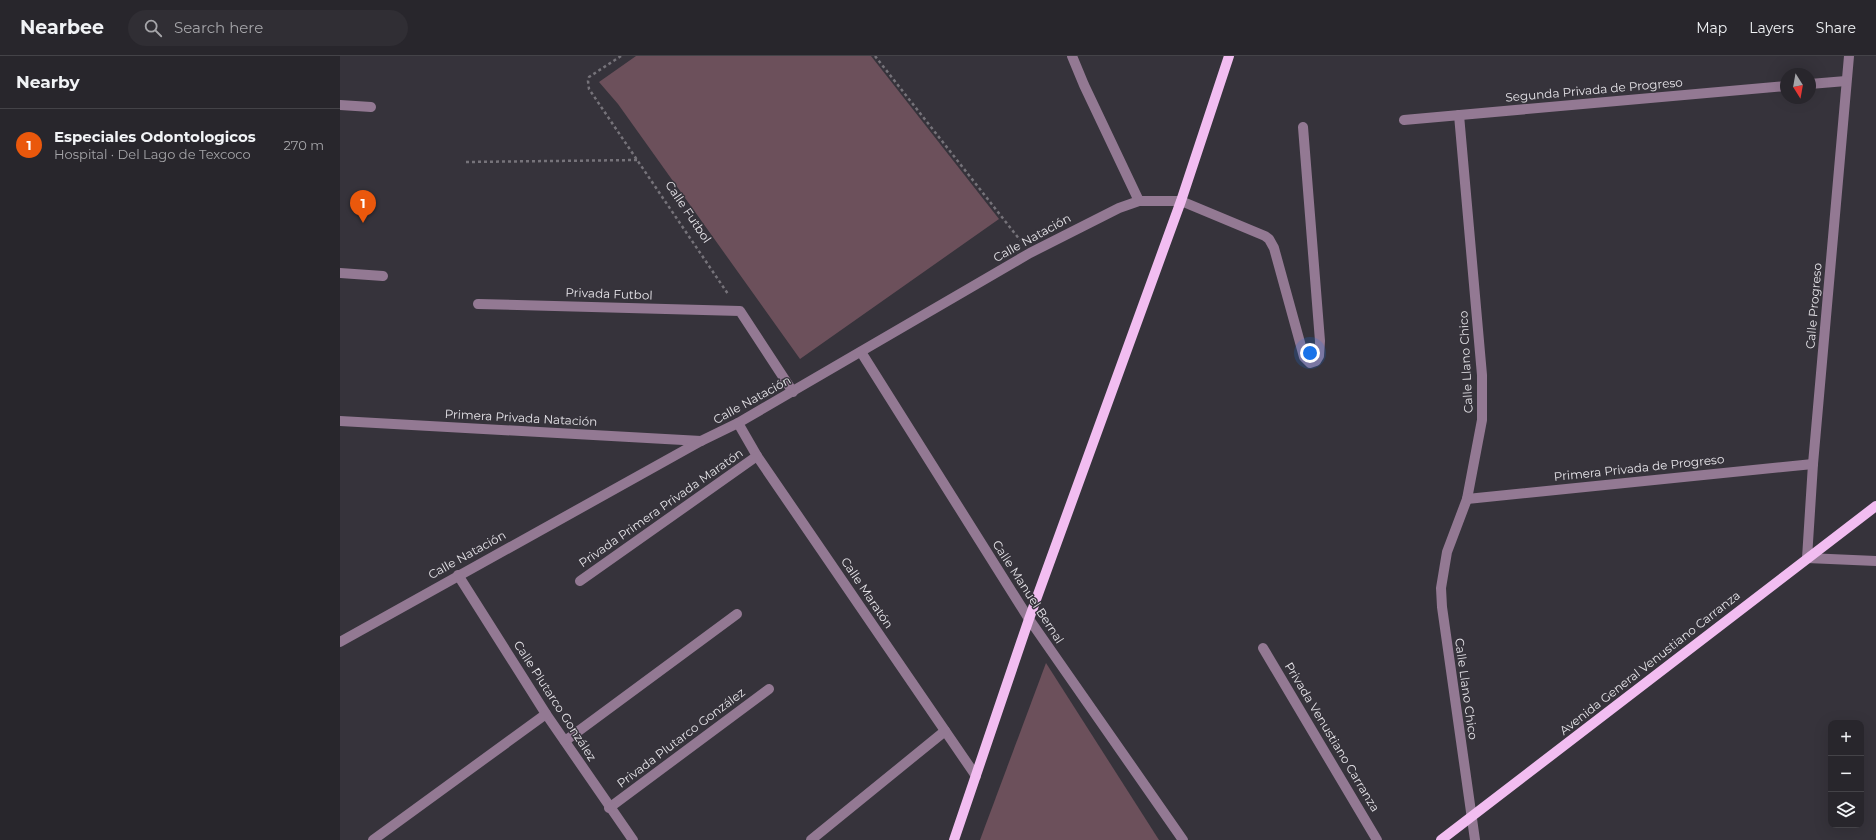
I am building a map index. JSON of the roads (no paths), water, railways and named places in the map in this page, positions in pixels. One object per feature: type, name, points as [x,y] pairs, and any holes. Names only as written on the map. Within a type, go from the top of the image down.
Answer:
[{"type":"main road","points":[[954,840],[1029,620],[1181,201],[1229,56]]},
{"type":"main road","name":"Avenida General Venustiano Carranza","points":[[1441,840],[1876,506]]},
{"type":"street","points":[[1072,56],[1139,201]]},
{"type":"street","name":"Calle Progreso","points":[[1807,558],[1813,464],[1849,56]]},
{"type":"street","points":[[1816,84],[1846,81]]},
{"type":"street","name":"Segunda Privada de Progreso","points":[[1404,120],[1780,87]]},
{"type":"street","points":[[340,105],[371,107]]},
{"type":"street","name":"Calle Llano Chico","points":[[1459,115],[1482,399],[1479,442],[1467,499],[1447,552],[1441,588],[1443,615],[1475,840]]},
{"type":"street","points":[[1181,201],[1269,239],[1274,248],[1304,357],[1310,363],[1318,359],[1320,341],[1302,127]]},
{"type":"street","name":"Calle Natación","points":[[340,642],[701,441],[738,423],[1030,253],[1099,216],[1139,201],[1181,201]]},
{"type":"street","points":[[340,273],[383,276]]},
{"type":"street","name":"Privada Futbol","points":[[478,304],[740,311],[793,392]]},
{"type":"street","name":"Calle Manuel Bernal","points":[[860,352],[1029,620],[1183,840]]},
{"type":"street","name":"Primera Privada Natación","points":[[340,421],[701,441]]},
{"type":"street","name":"Calle Maratón","points":[[738,423],[757,456],[976,776]]},
{"type":"street","name":"Privada Primera Privada Maratón","points":[[580,581],[757,456]]},
{"type":"street","name":"Primera Privada de Progreso","points":[[1467,499],[1813,464]]},
{"type":"street","points":[[1807,558],[1876,562]]},
{"type":"street","name":"Calle Plutarco González","points":[[458,575],[546,714],[609,808],[633,840]]},
{"type":"street","points":[[565,741],[736,614]]},
{"type":"street","name":"Privada Venustiano Carranza","points":[[1263,648],[1378,840]]},
{"type":"street","name":"Privada Plutarco González","points":[[609,808],[769,689]]},
{"type":"street","points":[[372,840],[546,714]]},
{"type":"street","points":[[811,840],[945,732]]},
{"type":"place","name":"Especiales Odontologicos","points":[[363,223]]}]
